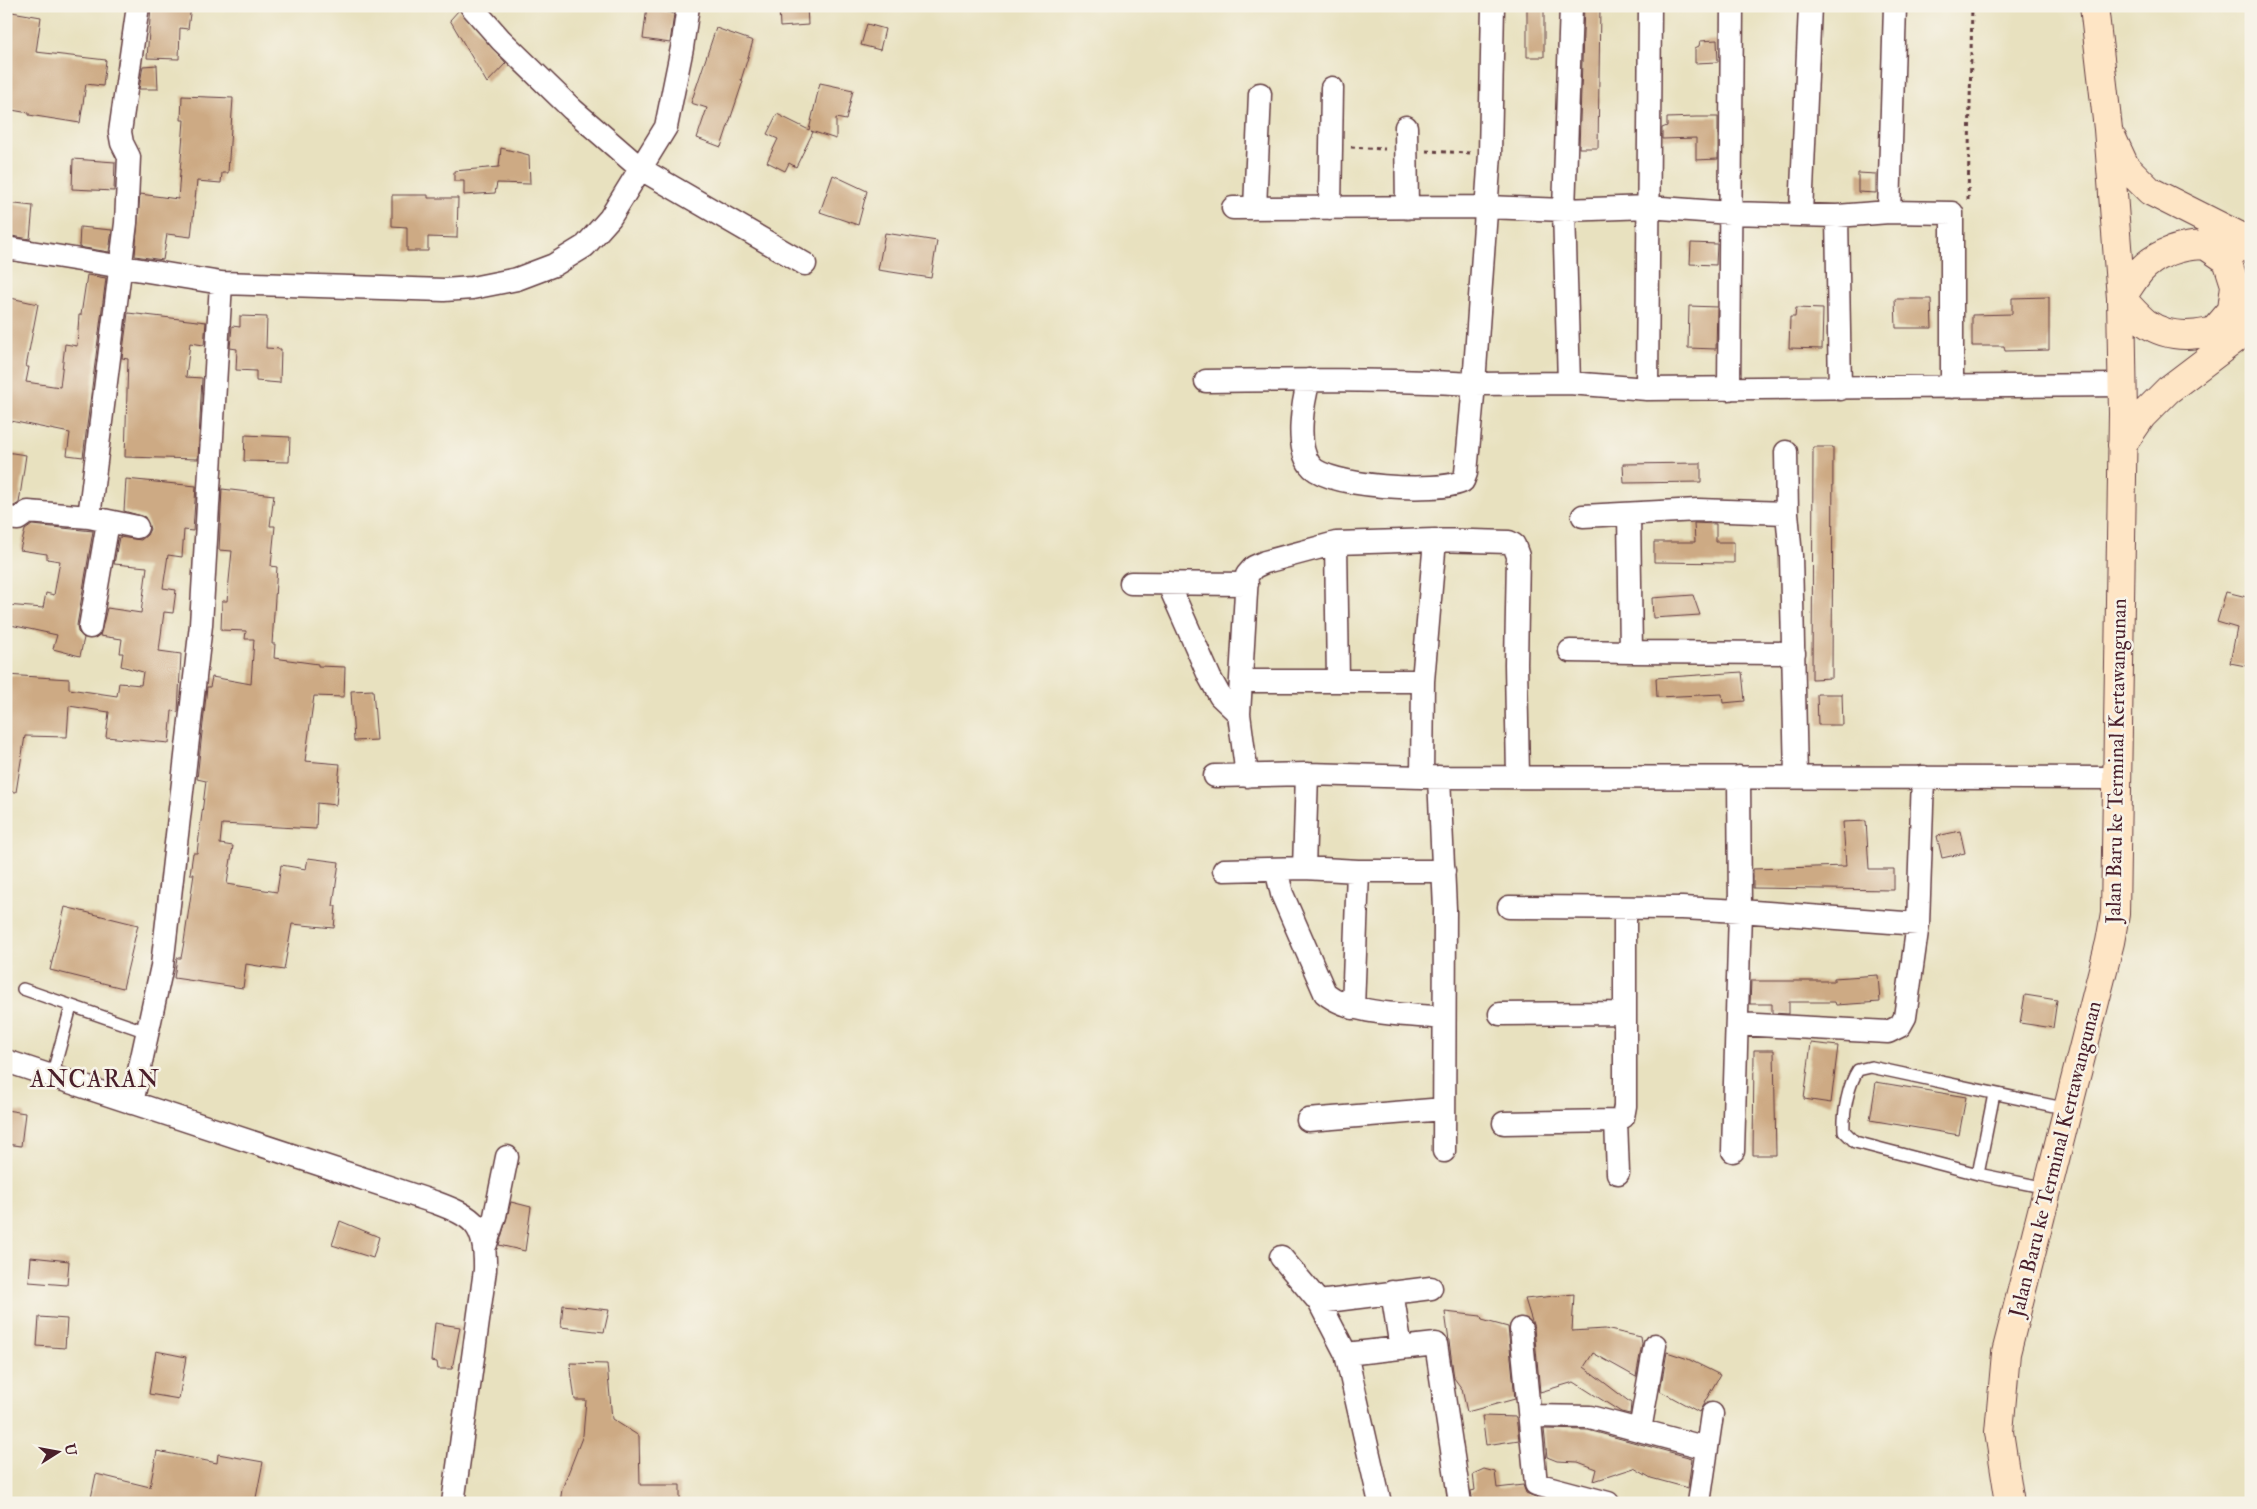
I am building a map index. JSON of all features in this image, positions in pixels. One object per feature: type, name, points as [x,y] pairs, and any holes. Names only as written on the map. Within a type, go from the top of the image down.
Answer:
[{"type":"main road","name":"Jalan Baru ke Terminal Kertawangunan","points":[[2010,1503],[1999,1432],[2006,1353],[2115,914],[2122,445],[2121,298],[2108,129],[2094,6]]},
{"type":"main road","points":[[2108,129],[2125,166],[2150,191],[2251,242]]},
{"type":"main road","points":[[2251,248],[2220,244],[2185,246],[2163,254],[2142,269],[2121,298],[2147,323],[2171,334],[2194,336],[2251,319]]},
{"type":"main road","points":[[2205,245],[2227,260],[2235,285],[2232,310],[2214,331]]},
{"type":"main road","points":[[2122,445],[2142,416],[2168,390],[2251,328]]},
{"type":"street","points":[[90,627],[107,384],[119,266],[126,223],[129,157],[122,143],[120,132],[138,6]]},
{"type":"street","points":[[471,6],[501,40],[572,109],[645,163],[805,264]]},
{"type":"street","points":[[6,248],[221,284],[444,290],[472,288],[517,279],[554,265],[585,246],[610,218],[645,163],[666,127],[682,48],[688,6]]},
{"type":"street","points":[[1309,380],[1302,407],[1303,450],[1308,464],[1315,472],[1361,485],[1410,488],[1447,488],[1463,481],[1474,384],[1487,207],[1493,6]]},
{"type":"street","points":[[1569,383],[1564,210],[1571,6]]},
{"type":"street","points":[[1647,389],[1650,6]]},
{"type":"street","points":[[1729,389],[1732,6]]},
{"type":"street","points":[[1801,213],[1810,6]]},
{"type":"street","points":[[1889,212],[1895,6]]},
{"type":"street","points":[[1330,208],[1332,88]]},
{"type":"street","points":[[1255,208],[1260,94]]},
{"type":"street","points":[[1406,127],[1407,208]]},
{"type":"street","points":[[1233,208],[1487,207],[1564,210],[1648,207],[1730,213],[1801,213],[1837,216],[1889,212],[1952,213],[1952,387]]},
{"type":"street","points":[[1837,216],[1840,389]]},
{"type":"street","points":[[132,1103],[162,966],[201,625],[221,284]]},
{"type":"street","points":[[1206,381],[1388,379],[1474,384],[1569,383],[1647,389],[1840,389],[2122,385]]},
{"type":"street","points":[[1786,452],[1794,653],[1796,777]]},
{"type":"street","points":[[1583,516],[1698,510],[1787,513]]},
{"type":"street","points":[[6,518],[18,519],[28,512],[99,519],[137,527]]},
{"type":"street","points":[[1629,514],[1631,652]]},
{"type":"street","points":[[1435,540],[1423,681],[1430,777],[1444,871],[1444,1151]]},
{"type":"street","points":[[1247,776],[1239,714],[1247,575],[1250,570],[1265,562],[1336,543],[1435,540],[1508,542],[1514,545],[1518,556],[1516,664],[1518,777]]},
{"type":"street","points":[[1336,543],[1338,681]]},
{"type":"street","points":[[1132,583],[1247,584]]},
{"type":"street","points":[[1168,583],[1210,678],[1220,696],[1239,714]]},
{"type":"street","points":[[1570,651],[1794,653]]},
{"type":"street","points":[[1242,681],[1423,681]]},
{"type":"street","points":[[1215,776],[1307,774],[1430,777],[2116,778]]},
{"type":"street","points":[[1304,868],[1307,774]]},
{"type":"street","points":[[1733,1151],[1740,911],[1739,777]]},
{"type":"street","points":[[1737,1024],[1888,1032],[1900,1026],[1905,1017],[1918,924],[1923,778]]},
{"type":"street","points":[[1224,870],[1304,868],[1358,871],[1444,871]]},
{"type":"street","points":[[1276,869],[1282,894],[1325,993],[1334,1001],[1353,1008],[1444,1018]]},
{"type":"street","points":[[1353,1008],[1358,871]]},
{"type":"street","points":[[1509,907],[1740,911],[1918,924]]},
{"type":"street","points":[[1504,1123],[1616,1121],[1623,1116],[1625,1106],[1626,908]]},
{"type":"street","points":[[1500,1014],[1625,1013]]},
{"type":"street","points":[[6,1061],[458,1210],[476,1223],[486,1244]]},
{"type":"street","points":[[1308,1120],[1444,1109]]},
{"type":"street","points":[[1616,1121],[1618,1173]]},
{"type":"street","points":[[453,1503],[485,1270],[486,1244],[495,1216],[507,1157]]},
{"type":"street","points":[[1281,1257],[1319,1302],[1346,1354],[1380,1503]]},
{"type":"street","points":[[1319,1302],[1431,1288]]},
{"type":"street","points":[[1392,1292],[1401,1348]]},
{"type":"street","points":[[1521,1329],[1536,1484],[1608,1503]]},
{"type":"street","points":[[1346,1354],[1436,1344],[1460,1503]]},
{"type":"street","points":[[1640,1430],[1655,1345]]},
{"type":"street","points":[[1699,1503],[1712,1414]]},
{"type":"street","points":[[1530,1416],[1590,1417],[1707,1448]]},
{"type":"lane","points":[[24,989],[71,1007],[148,1032]]},
{"type":"lane","points":[[52,1076],[71,1007]]},
{"type":"lane","points":[[2047,1188],[1978,1174],[1855,1142],[1844,1131],[1843,1122],[1854,1077],[1858,1070],[1865,1067],[2068,1109]]},
{"type":"lane","points":[[1978,1174],[1994,1094]]},
{"type":"path","points":[[1952,213],[1968,202],[1970,194],[1972,6]]},
{"type":"building","points":[[151,6],[191,6],[188,29],[180,28],[179,59],[147,58]]},
{"type":"building","points":[[647,6],[674,14],[670,43],[643,39]]},
{"type":"building","points":[[779,6],[807,6],[808,25],[780,27]]},
{"type":"building","points":[[1527,6],[1544,6],[1544,57],[1527,57]]},
{"type":"building","points":[[1584,6],[1600,6],[1598,148],[1579,148]]},
{"type":"building","points":[[459,10],[506,63],[487,83],[450,20]]},
{"type":"building","points":[[6,11],[41,17],[36,52],[106,60],[103,86],[86,84],[80,123],[29,115],[29,113],[6,109]]},
{"type":"building","points":[[867,24],[885,29],[880,50],[861,45]]},
{"type":"building","points":[[716,28],[753,41],[741,80],[743,81],[721,147],[697,138],[707,108],[691,103]]},
{"type":"building","points":[[1717,40],[1718,62],[1695,63],[1695,48],[1699,46],[1700,41]]},
{"type":"building","points":[[157,65],[158,89],[139,89],[143,66]]},
{"type":"building","points":[[820,83],[853,90],[846,120],[836,118],[836,139],[811,131],[813,132],[796,167],[789,163],[785,171],[767,162],[778,139],[767,134],[777,114],[809,130]]},
{"type":"building","points":[[182,96],[233,98],[228,173],[222,173],[221,183],[197,181],[191,237],[167,234],[163,260],[135,256],[140,194],[178,199],[184,120],[181,120]]},
{"type":"building","points":[[1718,117],[1718,159],[1696,160],[1696,138],[1662,139],[1662,128],[1667,126],[1667,118]]},
{"type":"building","points":[[501,148],[529,155],[530,184],[497,183],[495,193],[464,195],[464,181],[454,181],[454,171],[499,167]]},
{"type":"building","points":[[73,159],[115,162],[114,191],[72,189]]},
{"type":"building","points":[[1858,173],[1876,174],[1876,193],[1858,192]]},
{"type":"building","points":[[833,175],[867,191],[858,225],[820,212]]},
{"type":"building","points":[[392,195],[428,195],[428,198],[458,198],[457,238],[428,237],[428,251],[407,251],[407,227],[392,226]]},
{"type":"building","points":[[6,203],[33,206],[30,239],[6,235]]},
{"type":"building","points":[[80,227],[112,230],[109,252],[79,247]]},
{"type":"building","points":[[885,233],[937,241],[931,278],[878,270]]},
{"type":"building","points":[[1691,243],[1717,244],[1716,265],[1690,264]]},
{"type":"building","points":[[87,275],[106,278],[83,457],[67,455],[70,433],[6,420],[6,297],[38,304],[26,367],[29,367],[26,382],[60,387],[65,344],[77,346],[79,315],[81,315]]},
{"type":"building","points":[[2049,297],[2049,350],[2005,351],[2004,346],[1972,346],[1972,315],[2012,314],[2012,298]]},
{"type":"building","points":[[1895,299],[1931,299],[1932,328],[1896,328]]},
{"type":"building","points":[[1689,306],[1717,307],[1716,349],[1688,348]]},
{"type":"building","points":[[1796,308],[1823,309],[1822,349],[1789,348],[1790,317],[1795,317]]},
{"type":"building","points":[[128,313],[206,322],[204,345],[190,343],[186,377],[202,378],[198,459],[125,457],[128,359],[122,358]]},
{"type":"building","points":[[240,316],[267,317],[266,348],[281,349],[280,383],[256,381],[256,371],[236,370],[237,349],[230,348],[232,326],[240,327]]},
{"type":"building","points":[[245,435],[290,437],[289,462],[244,461]]},
{"type":"building","points":[[1813,447],[1833,447],[1832,678],[1812,679]]},
{"type":"building","points":[[6,452],[26,455],[19,503],[14,506],[6,505]]},
{"type":"building","points":[[1701,463],[1701,482],[1624,483],[1623,464]]},
{"type":"building","points":[[126,479],[196,486],[193,531],[184,530],[182,557],[168,555],[163,588],[176,590],[173,613],[164,612],[159,651],[181,654],[178,712],[172,711],[169,743],[106,737],[109,712],[69,706],[67,737],[25,736],[16,792],[6,791],[6,675],[69,679],[69,689],[117,696],[119,683],[141,685],[143,672],[121,666],[123,653],[120,653],[122,639],[100,636],[107,608],[141,613],[147,567],[114,564],[119,537],[141,540],[150,529],[145,517],[124,511]]},
{"type":"building","points":[[222,489],[274,495],[270,526],[275,526],[271,566],[277,567],[272,644],[275,644],[274,658],[318,664],[318,666],[345,667],[344,697],[314,696],[305,761],[340,764],[336,805],[317,803],[316,829],[222,824],[220,844],[233,846],[227,884],[277,892],[281,865],[306,869],[308,858],[339,862],[333,906],[336,906],[334,928],[292,924],[284,970],[246,964],[243,988],[174,978],[177,958],[181,958],[184,942],[194,874],[190,874],[193,853],[197,853],[206,781],[197,779],[207,687],[210,687],[212,677],[251,684],[254,639],[245,639],[246,631],[221,630],[222,601],[227,601],[232,551],[219,550]]},
{"type":"building","points":[[1694,523],[1716,524],[1716,542],[1734,542],[1734,563],[1654,562],[1654,542],[1695,542]]},
{"type":"building","points":[[32,525],[93,531],[77,625],[78,632],[84,638],[80,656],[53,649],[57,635],[6,624],[6,605],[43,608],[46,593],[54,595],[60,561],[47,559],[47,554],[20,550],[25,530]]},
{"type":"building","points":[[2226,592],[2251,598],[2251,667],[2230,663],[2237,628],[2217,622]]},
{"type":"building","points":[[1693,595],[1700,615],[1653,618],[1652,598]]},
{"type":"building","points":[[1742,672],[1745,701],[1723,703],[1722,694],[1657,697],[1656,678]]},
{"type":"building","points":[[373,690],[377,740],[354,741],[351,691]]},
{"type":"building","points":[[1817,694],[1842,694],[1843,725],[1818,725]]},
{"type":"building","points":[[1866,821],[1869,869],[1894,869],[1894,890],[1753,888],[1753,869],[1846,866],[1843,822]]},
{"type":"building","points":[[1960,831],[1965,853],[1942,858],[1937,836]]},
{"type":"building","points":[[65,907],[138,925],[123,988],[50,970]]},
{"type":"building","points":[[1878,975],[1880,1002],[1836,1005],[1835,1002],[1789,1002],[1789,1014],[1772,1013],[1772,1004],[1750,1004],[1751,981],[1834,981],[1834,978]]},
{"type":"building","points":[[2025,995],[2057,1000],[2053,1028],[2020,1023]]},
{"type":"building","points":[[1811,1043],[1838,1046],[1831,1103],[1804,1099]]},
{"type":"building","points":[[1754,1050],[1774,1050],[1776,1155],[1753,1155]]},
{"type":"building","points":[[1876,1082],[1966,1097],[1959,1135],[1870,1120]]},
{"type":"building","points":[[6,1110],[25,1113],[21,1146],[6,1144]]},
{"type":"building","points":[[511,1202],[531,1207],[525,1251],[499,1245]]},
{"type":"building","points":[[340,1221],[379,1237],[373,1258],[332,1245]]},
{"type":"building","points":[[31,1257],[69,1261],[67,1285],[29,1282]]},
{"type":"building","points":[[1574,1294],[1572,1331],[1605,1329],[1641,1337],[1642,1344],[1636,1377],[1593,1353],[1584,1367],[1631,1403],[1630,1414],[1621,1412],[1574,1382],[1540,1392],[1534,1328],[1525,1299]]},
{"type":"building","points":[[563,1305],[609,1310],[604,1332],[561,1327]]},
{"type":"building","points":[[1445,1312],[1481,1316],[1482,1320],[1508,1327],[1515,1399],[1467,1412],[1462,1389],[1454,1378]]},
{"type":"building","points":[[39,1317],[67,1319],[65,1348],[37,1346]]},
{"type":"building","points":[[435,1323],[460,1327],[452,1369],[438,1369],[437,1362],[431,1361]]},
{"type":"building","points":[[156,1351],[186,1357],[179,1399],[149,1394]]},
{"type":"building","points":[[1667,1352],[1688,1359],[1720,1375],[1699,1412],[1660,1391]]},
{"type":"building","points":[[570,1363],[607,1364],[612,1419],[639,1436],[640,1485],[680,1485],[680,1503],[560,1503],[562,1489],[583,1435],[586,1400],[575,1400]]},
{"type":"building","points":[[1482,1416],[1516,1417],[1519,1440],[1486,1445]]},
{"type":"building","points":[[1544,1429],[1588,1430],[1692,1458],[1688,1488],[1651,1478],[1634,1468],[1594,1481],[1597,1469],[1578,1462],[1557,1461],[1547,1457]]},
{"type":"building","points":[[157,1451],[217,1463],[218,1454],[263,1462],[255,1503],[90,1503],[96,1474],[150,1487]]},
{"type":"building","points":[[1484,1469],[1495,1472],[1497,1488],[1523,1485],[1526,1493],[1540,1499],[1528,1503],[1473,1503],[1471,1491],[1475,1490],[1473,1474]]},
{"type":"district","name":"ANCARAN","points":[[95,1079]]}]
